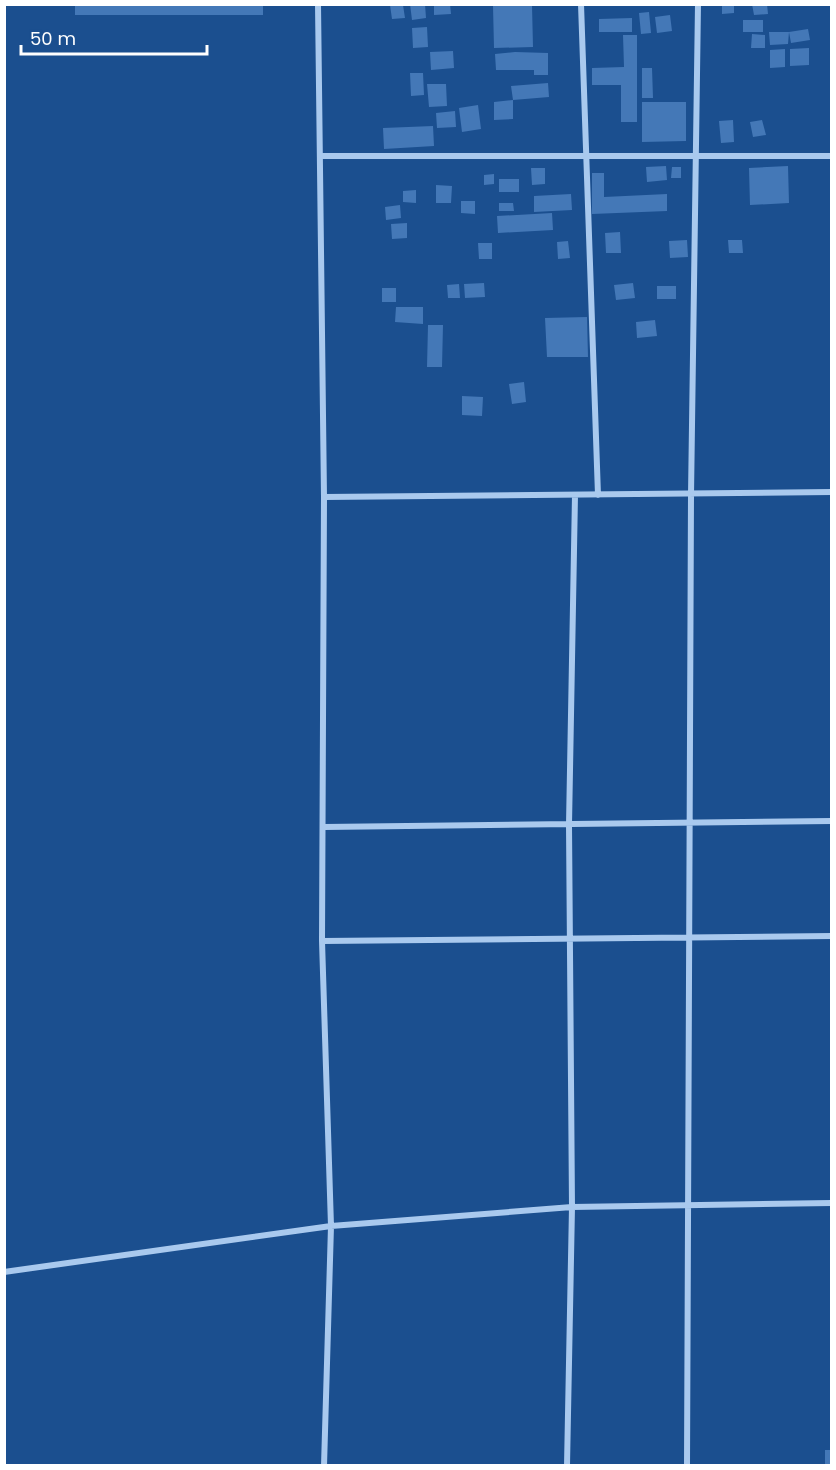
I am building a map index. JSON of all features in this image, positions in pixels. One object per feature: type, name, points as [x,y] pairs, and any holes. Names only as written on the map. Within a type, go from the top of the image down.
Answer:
[{"type":"street","points":[[318,4],[324,497],[322,941],[331,1226],[324,1466]]},
{"type":"street","points":[[581,4],[598,495]]},
{"type":"street","points":[[687,1466],[691,495],[698,4]]},
{"type":"street","points":[[320,156],[831,156]]},
{"type":"street","points":[[324,497],[831,492]]},
{"type":"street","points":[[567,1466],[572,1207],[569,825],[575,495]]},
{"type":"street","points":[[324,827],[831,821]]},
{"type":"street","points":[[322,941],[831,936]]},
{"type":"street","points":[[4,1272],[331,1226],[572,1207],[831,1203]]},
{"type":"building","points":[[75,4],[263,4],[263,15],[75,15]]},
{"type":"building","points":[[410,4],[425,4],[426,18],[412,20]]},
{"type":"building","points":[[434,4],[450,4],[451,14],[434,15]]},
{"type":"building","points":[[722,4],[734,4],[734,13],[722,14]]},
{"type":"building","points":[[752,4],[767,4],[768,14],[754,15]]},
{"type":"building","points":[[390,5],[403,5],[405,18],[392,19]]},
{"type":"building","points":[[532,5],[533,47],[494,48],[493,6]]},
{"type":"building","points":[[649,12],[651,33],[641,34],[639,13]]},
{"type":"building","points":[[670,15],[672,31],[657,33],[655,17]]},
{"type":"building","points":[[632,18],[632,32],[599,32],[599,19]]},
{"type":"building","points":[[743,20],[763,20],[763,32],[743,32]]},
{"type":"building","points":[[427,27],[428,47],[413,48],[412,28]]},
{"type":"building","points":[[808,29],[810,40],[791,43],[789,32]]},
{"type":"building","points":[[769,32],[789,32],[788,44],[770,45]]},
{"type":"building","points":[[752,34],[765,35],[765,48],[751,48]]},
{"type":"building","points":[[623,35],[637,35],[637,122],[621,122],[621,85],[592,85],[592,68],[624,67]]},
{"type":"building","points":[[809,48],[809,65],[790,66],[790,49]]},
{"type":"building","points":[[785,49],[785,67],[770,68],[770,50]]},
{"type":"building","points":[[453,51],[454,68],[431,70],[430,52]]},
{"type":"building","points":[[548,53],[548,75],[534,75],[534,70],[496,70],[495,54]]},
{"type":"building","points":[[642,68],[652,68],[653,98],[642,98]]},
{"type":"building","points":[[410,73],[423,73],[424,95],[411,96]]},
{"type":"building","points":[[548,83],[549,97],[513,100],[511,86]]},
{"type":"building","points":[[427,84],[446,84],[447,106],[429,107]]},
{"type":"building","points":[[513,100],[513,119],[494,120],[494,102]]},
{"type":"building","points":[[642,102],[686,102],[686,141],[642,142]]},
{"type":"building","points":[[478,105],[481,129],[462,132],[459,108]]},
{"type":"building","points":[[455,111],[456,127],[437,128],[436,113]]},
{"type":"building","points":[[733,120],[734,142],[721,143],[719,121]]},
{"type":"building","points":[[762,120],[766,135],[753,137],[750,122]]},
{"type":"building","points":[[433,126],[434,146],[384,149],[383,128]]},
{"type":"building","points":[[666,166],[667,180],[647,182],[646,167]]},
{"type":"building","points":[[788,166],[789,203],[750,205],[749,168]]},
{"type":"building","points":[[672,167],[681,167],[681,178],[671,178]]},
{"type":"building","points":[[531,168],[545,168],[545,184],[532,185]]},
{"type":"building","points":[[592,173],[604,173],[604,197],[667,194],[667,211],[592,214]]},
{"type":"building","points":[[494,174],[494,184],[484,185],[484,175]]},
{"type":"building","points":[[499,179],[519,179],[519,192],[499,192]]},
{"type":"building","points":[[436,185],[452,186],[451,203],[436,203]]},
{"type":"building","points":[[416,190],[416,203],[403,202],[403,191]]},
{"type":"building","points":[[571,194],[572,210],[534,212],[534,196]]},
{"type":"building","points":[[461,201],[475,201],[475,214],[461,213]]},
{"type":"building","points":[[499,203],[513,203],[514,211],[499,211]]},
{"type":"building","points":[[400,205],[401,218],[386,220],[385,207]]},
{"type":"building","points":[[552,213],[553,230],[498,233],[497,216]]},
{"type":"building","points":[[407,223],[407,238],[392,239],[391,224]]},
{"type":"building","points":[[620,232],[621,253],[606,253],[605,233]]},
{"type":"building","points":[[687,240],[688,257],[670,258],[669,241]]},
{"type":"building","points":[[728,240],[742,240],[743,253],[729,253]]},
{"type":"building","points":[[568,241],[570,258],[558,259],[557,242]]},
{"type":"building","points":[[478,243],[492,243],[492,259],[479,259]]},
{"type":"building","points":[[484,283],[485,297],[465,298],[464,284]]},
{"type":"building","points":[[633,283],[635,298],[616,300],[614,285]]},
{"type":"building","points":[[459,284],[460,298],[448,298],[447,285]]},
{"type":"building","points":[[657,286],[676,286],[676,299],[657,299]]},
{"type":"building","points":[[382,288],[396,288],[396,302],[382,302]]},
{"type":"building","points":[[396,307],[423,307],[423,324],[395,322]]},
{"type":"building","points":[[587,317],[588,357],[547,357],[545,318]]},
{"type":"building","points":[[655,320],[657,336],[637,338],[636,322]]},
{"type":"building","points":[[428,325],[443,325],[442,367],[427,367]]},
{"type":"building","points":[[524,382],[526,402],[512,404],[509,384]]},
{"type":"building","points":[[462,396],[483,397],[482,416],[462,415]]},
{"type":"building","points":[[825,1450],[831,1450],[831,1466],[825,1466]]}]
